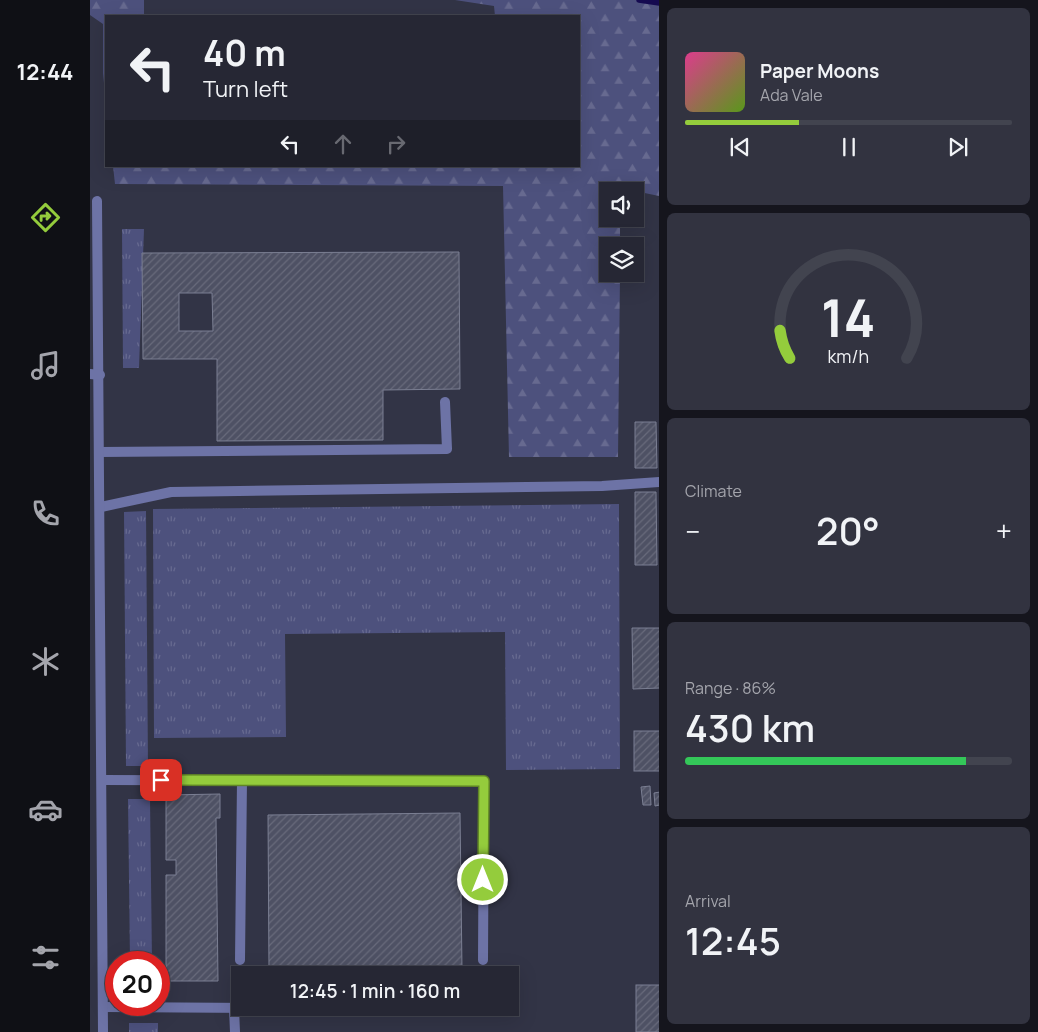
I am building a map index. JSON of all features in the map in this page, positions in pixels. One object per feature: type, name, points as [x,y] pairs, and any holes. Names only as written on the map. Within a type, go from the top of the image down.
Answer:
[{"type":"street","points":[[97,201],[94,233],[95,375],[101,507],[103,1032]]},
{"type":"street","points":[[100,452],[447,449],[445,402]]},
{"type":"street","points":[[101,507],[143,496],[181,491],[602,486],[659,482]]},
{"type":"street","points":[[102,780],[484,781],[483,960]]},
{"type":"street","points":[[240,960],[242,780]]},
{"type":"street","points":[[103,1007],[231,1008]]},
{"type":"street","points":[[234,1016],[235,1032]]},
{"type":"green space","points":[[90,0],[144,0],[144,15],[105,15],[105,93],[103,24],[90,15]]},
{"type":"green space","points":[[455,0],[659,0],[659,196],[644,193],[644,182],[599,182],[599,227],[620,227],[620,237],[599,237],[599,282],[620,282],[618,457],[509,457],[503,186],[115,184],[113,167],[580,167],[580,15],[495,15],[494,6]]},
{"type":"green space","points":[[122,229],[144,229],[139,368],[123,368]]},
{"type":"green space","points":[[619,504],[620,769],[506,770],[505,632],[285,634],[286,737],[154,738],[153,509]]},
{"type":"green space","points":[[146,511],[148,766],[126,766],[124,512]]},
{"type":"green space","points":[[128,799],[150,799],[152,951],[130,951]]},
{"type":"green space","points":[[129,1023],[158,1023],[158,1032],[129,1032]]},
{"type":"building","points":[[459,252],[460,389],[383,390],[383,440],[217,441],[217,359],[143,359],[142,253]],"holes":[[[179,293],[212,293],[213,331],[179,331]]]},
{"type":"building","points":[[635,422],[656,422],[657,468],[635,468]]},
{"type":"building","points":[[635,492],[656,492],[657,565],[635,565]]},
{"type":"building","points":[[632,628],[659,628],[659,688],[633,689]]},
{"type":"building","points":[[634,731],[659,731],[659,771],[634,771]]},
{"type":"building","points":[[650,786],[651,805],[643,805],[641,787]]},
{"type":"building","points":[[659,792],[659,805],[655,806],[654,793]]},
{"type":"building","points":[[220,794],[220,818],[216,818],[218,981],[170,981],[170,951],[166,951],[166,875],[176,875],[176,860],[166,860],[166,795]]},
{"type":"building","points":[[460,813],[462,966],[269,966],[268,815]]},
{"type":"building","points":[[636,985],[659,985],[659,1032],[636,1032]]},
{"type":"waterway","points":[[639,0],[659,3]]},
{"type":"route","points":[[161,780],[484,781],[483,880]]}]
